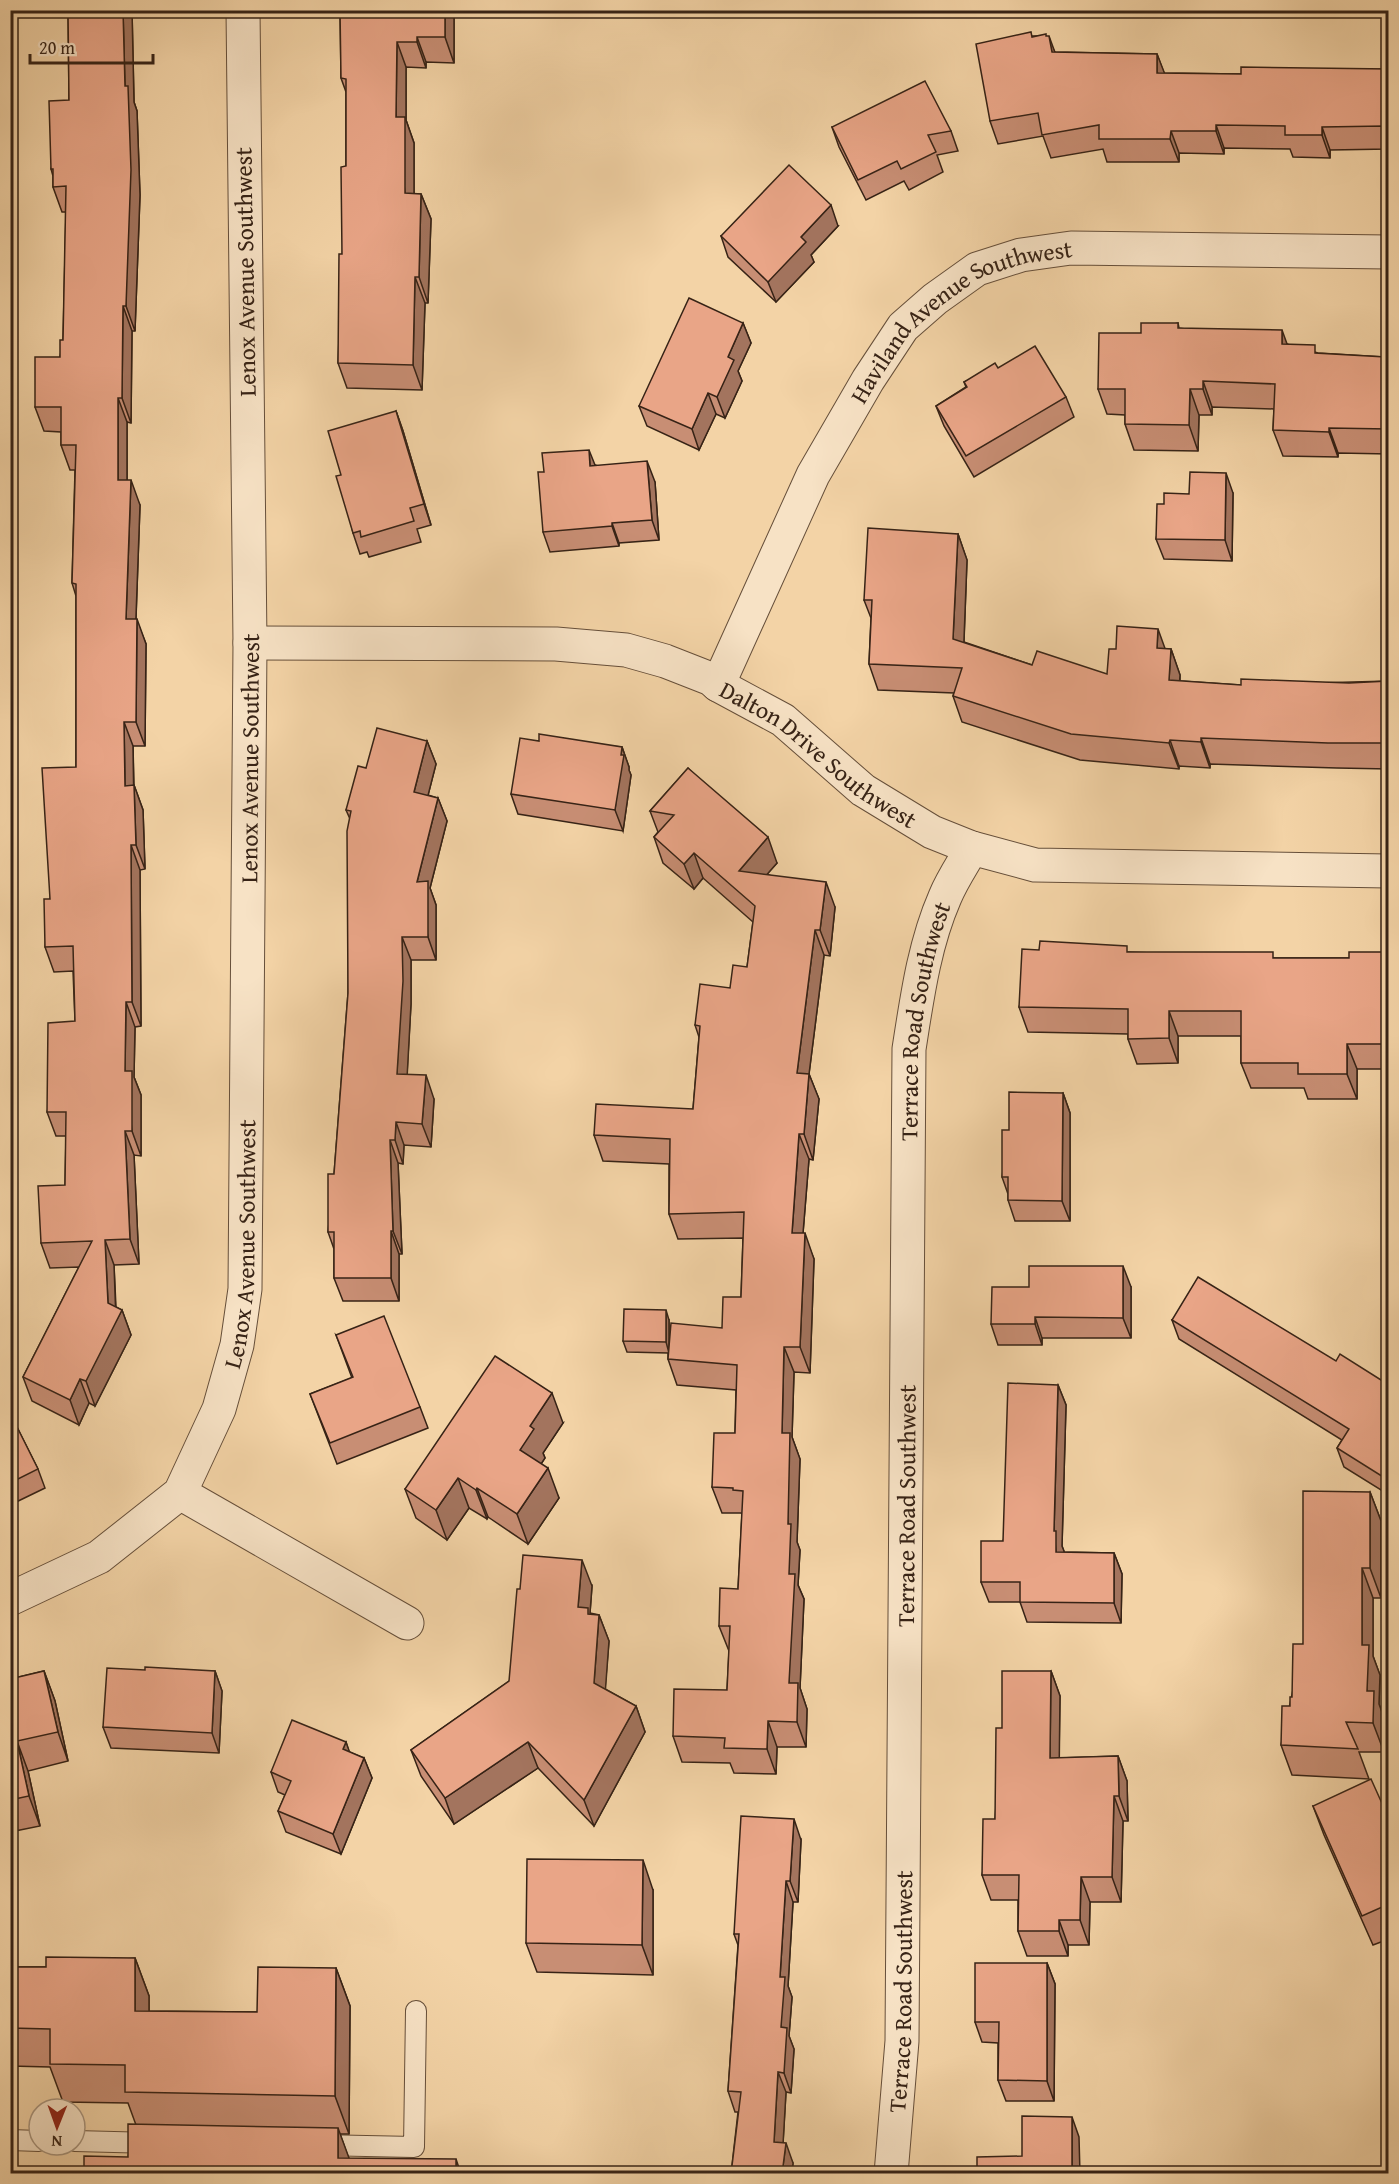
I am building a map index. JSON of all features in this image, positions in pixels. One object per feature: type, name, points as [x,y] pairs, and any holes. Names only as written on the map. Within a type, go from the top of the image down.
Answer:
[{"type":"street","name":"Lenox Avenue Southwest","points":[[10,1599],[99,1557],[180,1493],[219,1409],[237,1345],[245,1289],[250,643],[243,10]]},
{"type":"street","name":"Haviland Avenue Southwest","points":[[718,686],[813,475],[868,380],[903,327],[935,299],[976,269],[1021,255],[1071,248],[1389,252]]},
{"type":"street","name":"Dalton Drive Southwest","points":[[250,643],[556,644],[626,650],[711,678],[718,686],[783,720],[863,790],[932,832],[972,848],[1035,865],[1389,871]]},
{"type":"street","name":"Terrace Road Southwest","points":[[891,2174],[902,2041],[909,1049],[918,990],[930,940],[945,897],[972,848]]},
{"type":"street","points":[[180,1493],[407,1623]]},
{"type":"lane","points":[[297,2145],[414,2146],[416,2011]]},
{"type":"lane","points":[[10,2140],[27,2141]]},
{"type":"lane","points":[[87,2141],[169,2143]]},
{"type":"building","points":[[68,10],[123,10],[131,170],[126,306],[123,306],[122,398],[118,398],[118,480],[131,480],[126,619],[137,619],[136,722],[124,722],[125,786],[134,785],[136,845],[131,845],[132,1002],[126,1002],[125,1071],[132,1071],[132,1131],[125,1131],[130,1239],[105,1240],[108,1303],[122,1310],[86,1381],[80,1379],[70,1400],[23,1377],[92,1241],[41,1243],[38,1186],[65,1185],[66,1112],[47,1112],[48,1023],[75,1021],[73,946],[45,947],[44,899],[50,899],[42,768],[76,767],[76,584],[72,583],[76,445],[61,445],[61,407],[35,407],[35,357],[60,357],[60,340],[63,340],[66,186],[53,187],[49,101],[69,100]]},
{"type":"building","points":[[340,10],[445,10],[445,37],[417,37],[417,42],[397,42],[396,117],[405,117],[405,193],[421,194],[419,277],[415,277],[413,365],[338,363],[339,254],[342,254],[341,167],[346,166],[346,79],[341,78]]},
{"type":"building","points":[[1031,32],[1032,37],[1046,34],[1049,36],[1052,52],[1157,54],[1157,73],[1241,74],[1241,67],[1389,69],[1389,129],[1384,129],[1384,126],[1322,127],[1322,135],[1285,135],[1285,126],[1216,125],[1216,131],[1171,131],[1170,139],[1099,139],[1099,125],[1042,135],[1038,113],[990,121],[976,44]]},
{"type":"building","points":[[925,81],[951,131],[928,135],[936,152],[901,169],[897,161],[858,180],[832,127]]},
{"type":"building","points":[[789,165],[831,205],[801,237],[806,242],[768,282],[721,236]]},
{"type":"building","points":[[689,298],[743,323],[728,357],[734,360],[717,397],[708,393],[692,429],[639,406]]},
{"type":"building","points":[[1141,323],[1178,323],[1178,328],[1282,330],[1282,344],[1315,345],[1315,353],[1385,357],[1385,332],[1389,332],[1389,429],[1329,428],[1329,432],[1273,430],[1275,384],[1203,381],[1203,389],[1190,389],[1189,425],[1125,424],[1125,389],[1098,389],[1099,333],[1141,333]]},
{"type":"building","points":[[1035,346],[1066,397],[966,456],[936,406],[967,387],[964,382],[995,363],[998,368]]},
{"type":"building","points":[[396,411],[424,504],[410,508],[414,521],[361,537],[360,531],[353,533],[336,476],[341,475],[328,431]]},
{"type":"building","points":[[589,450],[590,466],[647,461],[652,520],[543,532],[538,472],[544,472],[542,453]]},
{"type":"building","points":[[1190,472],[1226,473],[1225,540],[1156,539],[1157,504],[1164,504],[1164,493],[1189,494]]},
{"type":"building","points":[[868,528],[958,534],[953,639],[1032,665],[1037,651],[1107,674],[1109,649],[1116,649],[1117,626],[1158,629],[1157,648],[1171,649],[1169,680],[1241,685],[1241,679],[1349,683],[1389,681],[1389,743],[1201,738],[1201,742],[1170,740],[1169,743],[1071,734],[953,696],[962,668],[869,664],[872,600],[864,600]]},
{"type":"building","points":[[377,728],[427,741],[414,792],[438,798],[417,882],[428,881],[428,937],[402,937],[403,981],[397,1074],[426,1075],[422,1124],[396,1122],[395,1140],[390,1140],[393,1231],[391,1231],[391,1278],[334,1278],[334,1232],[328,1232],[328,1174],[334,1174],[348,993],[347,831],[351,811],[346,810],[358,766],[366,768]]},
{"type":"building","points":[[539,734],[622,747],[621,755],[624,755],[615,810],[511,794],[520,738],[539,741]]},
{"type":"building","points":[[688,768],[768,837],[739,871],[826,882],[820,930],[815,930],[797,1073],[809,1074],[804,1134],[799,1134],[792,1233],[805,1233],[800,1347],[784,1347],[782,1433],[790,1433],[789,1574],[795,1574],[789,1683],[798,1683],[797,1722],[768,1721],[767,1749],[724,1748],[725,1738],[673,1736],[674,1689],[727,1690],[730,1626],[719,1626],[720,1588],[738,1589],[743,1491],[712,1487],[714,1433],[735,1433],[737,1365],[668,1359],[671,1323],[722,1328],[723,1297],[741,1297],[744,1212],[669,1214],[670,1139],[594,1135],[596,1104],[693,1109],[700,1026],[695,1025],[700,984],[730,988],[733,965],[747,967],[755,906],[694,853],[684,864],[654,837],[674,815],[650,811]]},
{"type":"building","points":[[1040,941],[1127,946],[1127,952],[1273,952],[1273,958],[1349,958],[1349,952],[1389,952],[1389,1044],[1347,1044],[1347,1074],[1298,1074],[1298,1063],[1241,1063],[1241,1011],[1169,1011],[1169,1038],[1128,1039],[1128,1009],[1019,1007],[1022,949],[1039,950]]},
{"type":"building","points":[[1009,1092],[1063,1093],[1062,1201],[1008,1200],[1008,1177],[1002,1177],[1002,1130],[1009,1130]]},
{"type":"building","points":[[1029,1266],[1123,1266],[1123,1318],[1035,1317],[1035,1324],[991,1324],[992,1287],[1029,1287]]},
{"type":"building","points":[[1198,1277],[1336,1361],[1340,1354],[1389,1385],[1389,1428],[1383,1436],[1389,1439],[1388,1480],[1337,1448],[1349,1429],[1172,1320]]},
{"type":"building","points":[[624,1309],[666,1310],[666,1342],[623,1341]]},
{"type":"building","points":[[384,1316],[420,1407],[330,1443],[310,1394],[353,1377],[336,1335]]},
{"type":"building","points":[[495,1356],[552,1393],[530,1426],[534,1429],[520,1450],[548,1468],[517,1514],[458,1478],[436,1510],[405,1489]]},
{"type":"building","points":[[1008,1383],[1058,1385],[1054,1531],[1056,1531],[1056,1552],[1114,1553],[1114,1603],[1020,1602],[1020,1582],[981,1582],[981,1541],[1003,1541]]},
{"type":"building","points":[[10,1413],[38,1469],[10,1483]]},
{"type":"building","points":[[1303,1491],[1370,1492],[1370,1568],[1362,1568],[1362,1645],[1369,1645],[1367,1691],[1374,1691],[1373,1723],[1346,1722],[1358,1749],[1281,1745],[1282,1706],[1290,1706],[1290,1697],[1292,1697],[1293,1644],[1303,1644]]},
{"type":"building","points":[[523,1555],[582,1560],[578,1607],[588,1608],[588,1614],[599,1615],[594,1683],[636,1706],[584,1800],[528,1742],[445,1798],[411,1750],[509,1681],[517,1589],[520,1589]]},
{"type":"building","points":[[145,1667],[215,1671],[212,1733],[103,1727],[107,1668],[145,1670]]},
{"type":"building","points":[[44,1671],[58,1732],[17,1741],[29,1796],[10,1800],[10,1679]]},
{"type":"building","points":[[1002,1671],[1051,1671],[1050,1758],[1118,1756],[1119,1796],[1114,1796],[1112,1877],[1081,1877],[1080,1920],[1059,1920],[1059,1931],[1018,1931],[1019,1875],[982,1875],[983,1819],[995,1819],[996,1728],[1002,1728]]},
{"type":"building","points":[[292,1720],[346,1742],[343,1749],[364,1758],[333,1834],[278,1811],[291,1781],[271,1772]]},
{"type":"building","points":[[1371,1779],[1389,1819],[1389,1904],[1362,1916],[1313,1806]]},
{"type":"building","points":[[741,1816],[794,1819],[790,1881],[786,1881],[780,1977],[785,1977],[781,2027],[787,2028],[784,2073],[778,2072],[774,2142],[786,2143],[782,2174],[731,2174],[741,2092],[728,2091],[739,1934],[734,1934]]},
{"type":"building","points":[[527,1859],[643,1860],[642,1945],[526,1943]]},
{"type":"building","points":[[46,1957],[135,1958],[135,2011],[257,2012],[258,1967],[336,1968],[335,2096],[125,2092],[125,2065],[50,2064],[50,2029],[10,2028],[10,1967],[46,1967]]},
{"type":"building","points":[[975,1963],[1047,1963],[1047,2081],[998,2080],[999,2022],[975,2022]]},
{"type":"building","points":[[1022,2116],[1072,2117],[1072,2174],[977,2174],[977,2157],[1022,2156]]},
{"type":"building","points":[[128,2124],[338,2128],[338,2158],[456,2159],[456,2174],[84,2174],[84,2157],[128,2157]]}]
